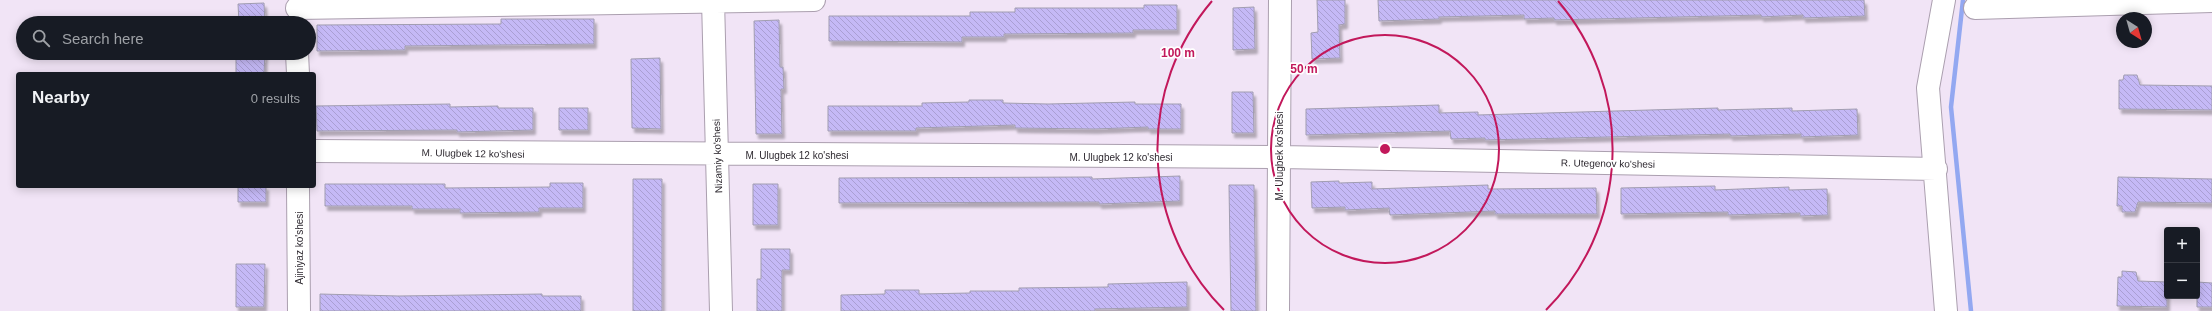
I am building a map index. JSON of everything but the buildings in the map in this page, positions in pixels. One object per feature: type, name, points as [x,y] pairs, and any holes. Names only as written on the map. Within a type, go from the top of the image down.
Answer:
[{"type":"street","points":[[297,10],[713,0],[814,0]]},
{"type":"street","name":"Nizamiy ko'shesi","points":[[713,0],[721,311]]},
{"type":"street","name":"M. Ulugbek ko'shesi","points":[[1278,311],[1280,0]]},
{"type":"street","points":[[1944,0],[1928,88],[1936,169],[1946,311]]},
{"type":"street","points":[[1974,8],[2212,1]]},
{"type":"street","points":[[297,60],[298,72]]},
{"type":"street","name":"M. Ulugbek 12 ko'shesi","points":[[316,151],[717,155],[1280,157]]},
{"type":"street","name":"R. Utegenov ko'shesi","points":[[1280,157],[1936,169]]},
{"type":"street","name":"Ajiniyaz ko'shesi","points":[[298,188],[299,311]]},
{"type":"waterway","points":[[1963,0],[1951,107],[1971,311]]}]
